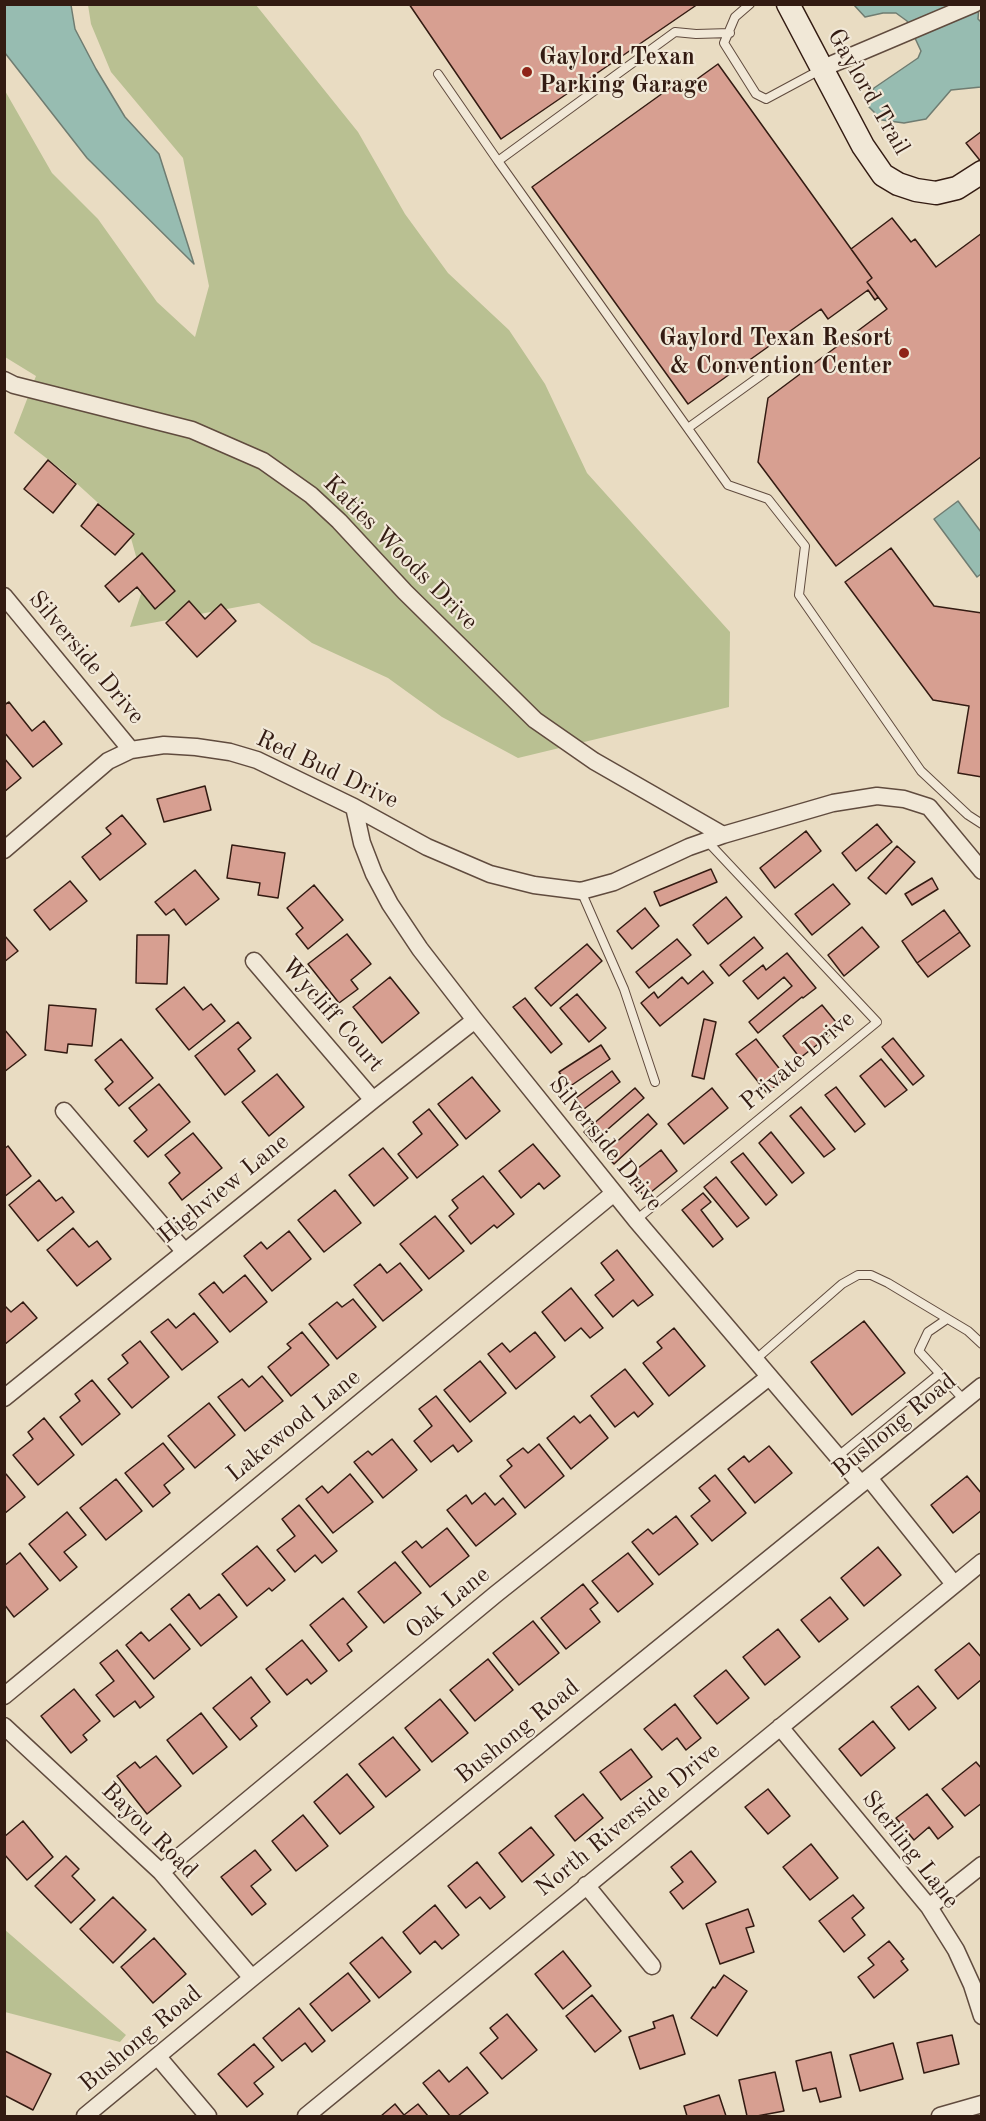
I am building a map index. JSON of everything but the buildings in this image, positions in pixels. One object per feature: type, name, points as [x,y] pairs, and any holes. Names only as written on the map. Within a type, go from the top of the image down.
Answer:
[{"type":"street","name":"Gaylord Trail","points":[[788,4],[863,146],[878,169],[889,179],[916,190],[936,193],[957,188],[981,172]]},
{"type":"street","points":[[823,68],[974,4]]},
{"type":"street","name":"Katies Woods Drive","points":[[4,380],[14,385],[192,430],[263,461],[311,495],[339,521],[405,592],[535,720],[594,761],[723,835]]},
{"type":"street","name":"Silverside Drive","points":[[4,596],[131,750]]},
{"type":"street","name":"Red Bud Drive","points":[[4,850],[108,761],[131,750],[164,746],[196,747],[230,752],[257,760],[354,807],[427,847],[490,874],[534,885],[581,891],[614,882],[689,847],[723,835],[833,803],[877,796],[904,799],[929,807],[981,871]]},
{"type":"street","name":"Silverside Drive","points":[[354,807],[362,843],[374,874],[390,904],[420,949],[636,1220],[837,1457],[865,1481],[954,1584]]},
{"type":"street","name":"Wycliff Court","points":[[254,961],[373,1100]]},
{"type":"street","name":"Highview Lane","points":[[4,1398],[184,1251],[475,1020]]},
{"type":"street","points":[[64,1111],[184,1251]]},
{"type":"street","name":"Lakewood Lane","points":[[4,1696],[614,1193]]},
{"type":"street","name":"Oak Lane","points":[[161,1872],[496,1594],[770,1377]]},
{"type":"street","name":"Bushong Road","points":[[85,2116],[981,1386]]},
{"type":"street","name":"North Riverside Drive","points":[[306,2116],[981,1562]]},
{"type":"street","name":"Bayou Road","points":[[4,1726],[161,1872],[252,1978]]},
{"type":"street","name":"Sterling Lane","points":[[780,1727],[929,1907],[956,1950],[972,1985],[981,2016]]},
{"type":"street","points":[[929,1907],[981,1865]]},
{"type":"street","points":[[586,1885],[652,1966]]},
{"type":"street","points":[[158,2057],[208,2116]]},
{"type":"street","points":[[940,2116],[981,2104]]},
{"type":"lane","points":[[750,4],[735,17],[724,43],[756,94],[766,99],[823,68]]},
{"type":"lane","points":[[498,161],[675,32],[730,33]]},
{"type":"lane","points":[[438,74],[728,484],[768,499],[805,546],[799,595],[921,771],[968,815],[981,824]]},
{"type":"lane","points":[[688,428],[774,366]]},
{"type":"lane","name":"Private Drive","points":[[636,1220],[877,1022],[707,841]]},
{"type":"lane","points":[[581,891],[624,989],[655,1082]]},
{"type":"lane","points":[[755,1360],[842,1284],[858,1275],[871,1275],[888,1283],[968,1331],[981,1344]]},
{"type":"lane","points":[[947,1319],[928,1332],[919,1351],[964,1400]]},
{"type":"lane","points":[[837,1457],[939,1374]]},
{"type":"green space","points":[[88,5],[256,5],[358,132],[405,214],[448,273],[509,330],[545,384],[587,473],[730,632],[729,707],[518,758],[442,717],[388,678],[312,643],[259,603],[130,627],[144,585],[129,531],[63,471],[14,433],[36,376],[5,357],[4,89],[52,173],[98,219],[157,302],[195,337],[209,286],[183,158],[111,72],[91,24]]},
{"type":"green space","points":[[4,1929],[126,2035],[120,2042],[5,2012]]},
{"type":"water","points":[[5,4],[71,5],[75,29],[96,69],[125,117],[159,154],[194,264],[87,158],[5,53]]},
{"type":"water","points":[[854,5],[979,5],[978,19],[982,23],[981,87],[951,90],[926,119],[904,123],[882,120],[869,107],[869,95],[874,88],[918,58],[921,51],[907,21],[896,13],[865,17]]},
{"type":"water","points":[[958,501],[981,532],[981,574],[977,577],[934,519]]},
{"type":"place","name":"Gaylord Texan Parking Garage","points":[[527,72]]},
{"type":"place","name":"Gaylord Texan Resort & Convention Center","points":[[904,353]]}]
